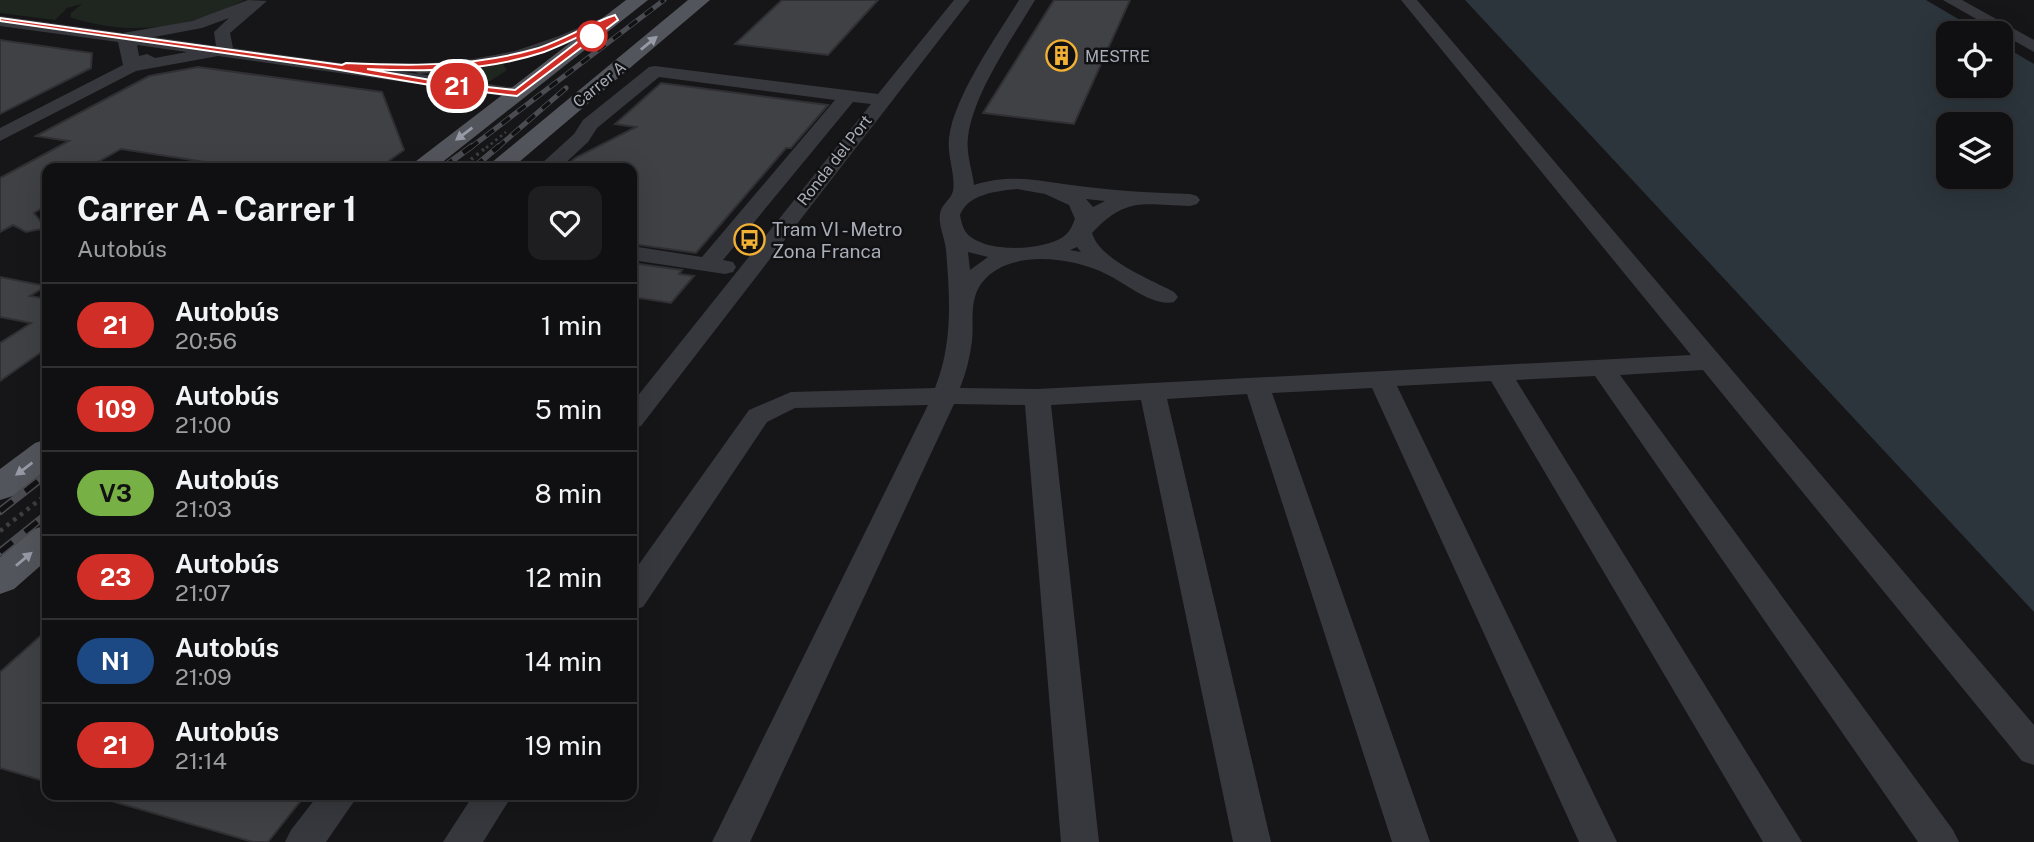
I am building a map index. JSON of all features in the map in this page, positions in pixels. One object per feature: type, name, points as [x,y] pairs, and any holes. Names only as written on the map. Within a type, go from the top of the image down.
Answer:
[{"type":"main road","points":[[426,163],[638,0]]},
{"type":"main road","name":"Carrer A","points":[[503,163],[701,0]]},
{"type":"main road","points":[[517,93],[577,102]]},
{"type":"main road","points":[[0,487],[42,455]]},
{"type":"main road","points":[[0,579],[42,544]]},
{"type":"street","points":[[123,38],[196,25],[260,0]]},
{"type":"street","points":[[0,135],[260,0]]},
{"type":"street","points":[[225,50],[222,32],[260,0]]},
{"type":"street","name":"Ronda del Port","points":[[637,414],[880,100],[962,0]]},
{"type":"street","points":[[962,198],[964,183],[958,159],[959,135],[978,82],[1027,0]]},
{"type":"street","points":[[1409,0],[2034,750]]},
{"type":"street","points":[[1951,0],[2034,47]]},
{"type":"street","points":[[322,64],[417,69],[485,64],[551,47],[615,18]]},
{"type":"street","points":[[0,21],[322,64],[442,85],[517,93]]},
{"type":"street","points":[[123,38],[129,46],[132,67]]},
{"type":"street","points":[[132,67],[225,50]]},
{"type":"street","points":[[553,163],[580,138],[590,124],[655,71],[880,100]]},
{"type":"street","points":[[708,264],[848,96]]},
{"type":"street","points":[[959,135],[966,152],[985,168],[1001,176],[1048,187],[1072,198],[1082,208],[1085,220],[1081,237],[1094,254],[1112,268],[1166,297]]},
{"type":"street","points":[[731,842],[931,429],[954,372],[962,302],[955,233],[949,221],[952,209],[962,198],[996,184],[1048,187],[1132,198],[1190,200]]},
{"type":"street","points":[[962,302],[973,278],[986,267],[999,260],[1052,250],[1069,242],[1103,209],[1132,198]]},
{"type":"street","points":[[955,233],[967,243],[985,251],[1007,255],[1072,256],[1112,268]]},
{"type":"street","points":[[637,254],[748,271]]},
{"type":"street","points":[[637,591],[758,416],[791,400],[944,396],[1037,397],[1711,362]]},
{"type":"street","points":[[1602,368],[1940,842]]},
{"type":"street","points":[[1499,373],[1783,842]]},
{"type":"street","points":[[1381,379],[1598,842]]},
{"type":"street","points":[[1257,385],[1411,842]]},
{"type":"street","points":[[1152,391],[1252,842]]},
{"type":"street","points":[[1037,397],[1080,842]]},
{"type":"street","points":[[739,842],[754,793]]},
{"type":"street","points":[[304,842],[336,800]]},
{"type":"street","points":[[461,842],[491,800]]},
{"type":"path","points":[[466,163],[508,130]]},
{"type":"path","points":[[0,531],[42,498]]},
{"type":"shaded area","points":[[0,0],[244,0],[202,18],[158,27],[136,28],[114,27],[70,17],[82,4],[67,8],[55,20],[0,13]]},
{"type":"shaded area","points":[[1465,0],[1926,0],[1962,21],[1936,21],[1936,98],[2013,98],[2013,52],[2034,64],[2034,612]]},
{"type":"shaded area","points":[[502,63],[507,70],[487,83],[427,74]]},
{"type":"building","points":[[782,0],[878,0],[828,55],[735,44]]},
{"type":"building","name":"MESTRE","points":[[1054,0],[1130,0],[1074,124],[983,113]]},
{"type":"building","points":[[0,40],[92,53],[91,68],[0,114]]},
{"type":"building","points":[[198,67],[382,92],[404,150],[386,163],[212,163],[121,149],[96,163],[42,163],[42,208],[34,213],[42,223],[42,229],[26,232],[13,225],[0,232],[0,178],[69,141],[36,136],[149,76]]},
{"type":"building","points":[[661,83],[828,105],[791,148],[786,148],[696,253],[637,245],[637,163],[570,163],[636,127],[615,124]]},
{"type":"building","points":[[637,264],[682,270],[679,274],[694,276],[671,303],[637,298]]},
{"type":"building","points":[[0,277],[42,285],[42,288],[30,296],[42,298],[42,352],[0,381],[0,343],[31,323],[0,317]]},
{"type":"building","points":[[42,634],[42,781],[0,768],[0,672]]},
{"type":"building","points":[[108,800],[301,800],[268,842],[253,842]]},
{"type":"railway","points":[[470,148],[664,0]]},
{"type":"railway","points":[[497,148],[566,88]]},
{"type":"railway","points":[[449,163],[472,146]]},
{"type":"railway","points":[[479,163],[499,146]]},
{"type":"railway","points":[[0,511],[42,478]]},
{"type":"railway","points":[[0,552],[42,518]]},
{"type":"bus line","name":"21","points":[[0,21],[322,64],[442,85],[517,93],[615,18],[561,43],[485,64],[417,69],[346,65]]},
{"type":"place","name":"MESTRE","points":[[1062,56]]},
{"type":"place","name":"Tram VI - Metro Zona Franca","points":[[749,240]]}]
